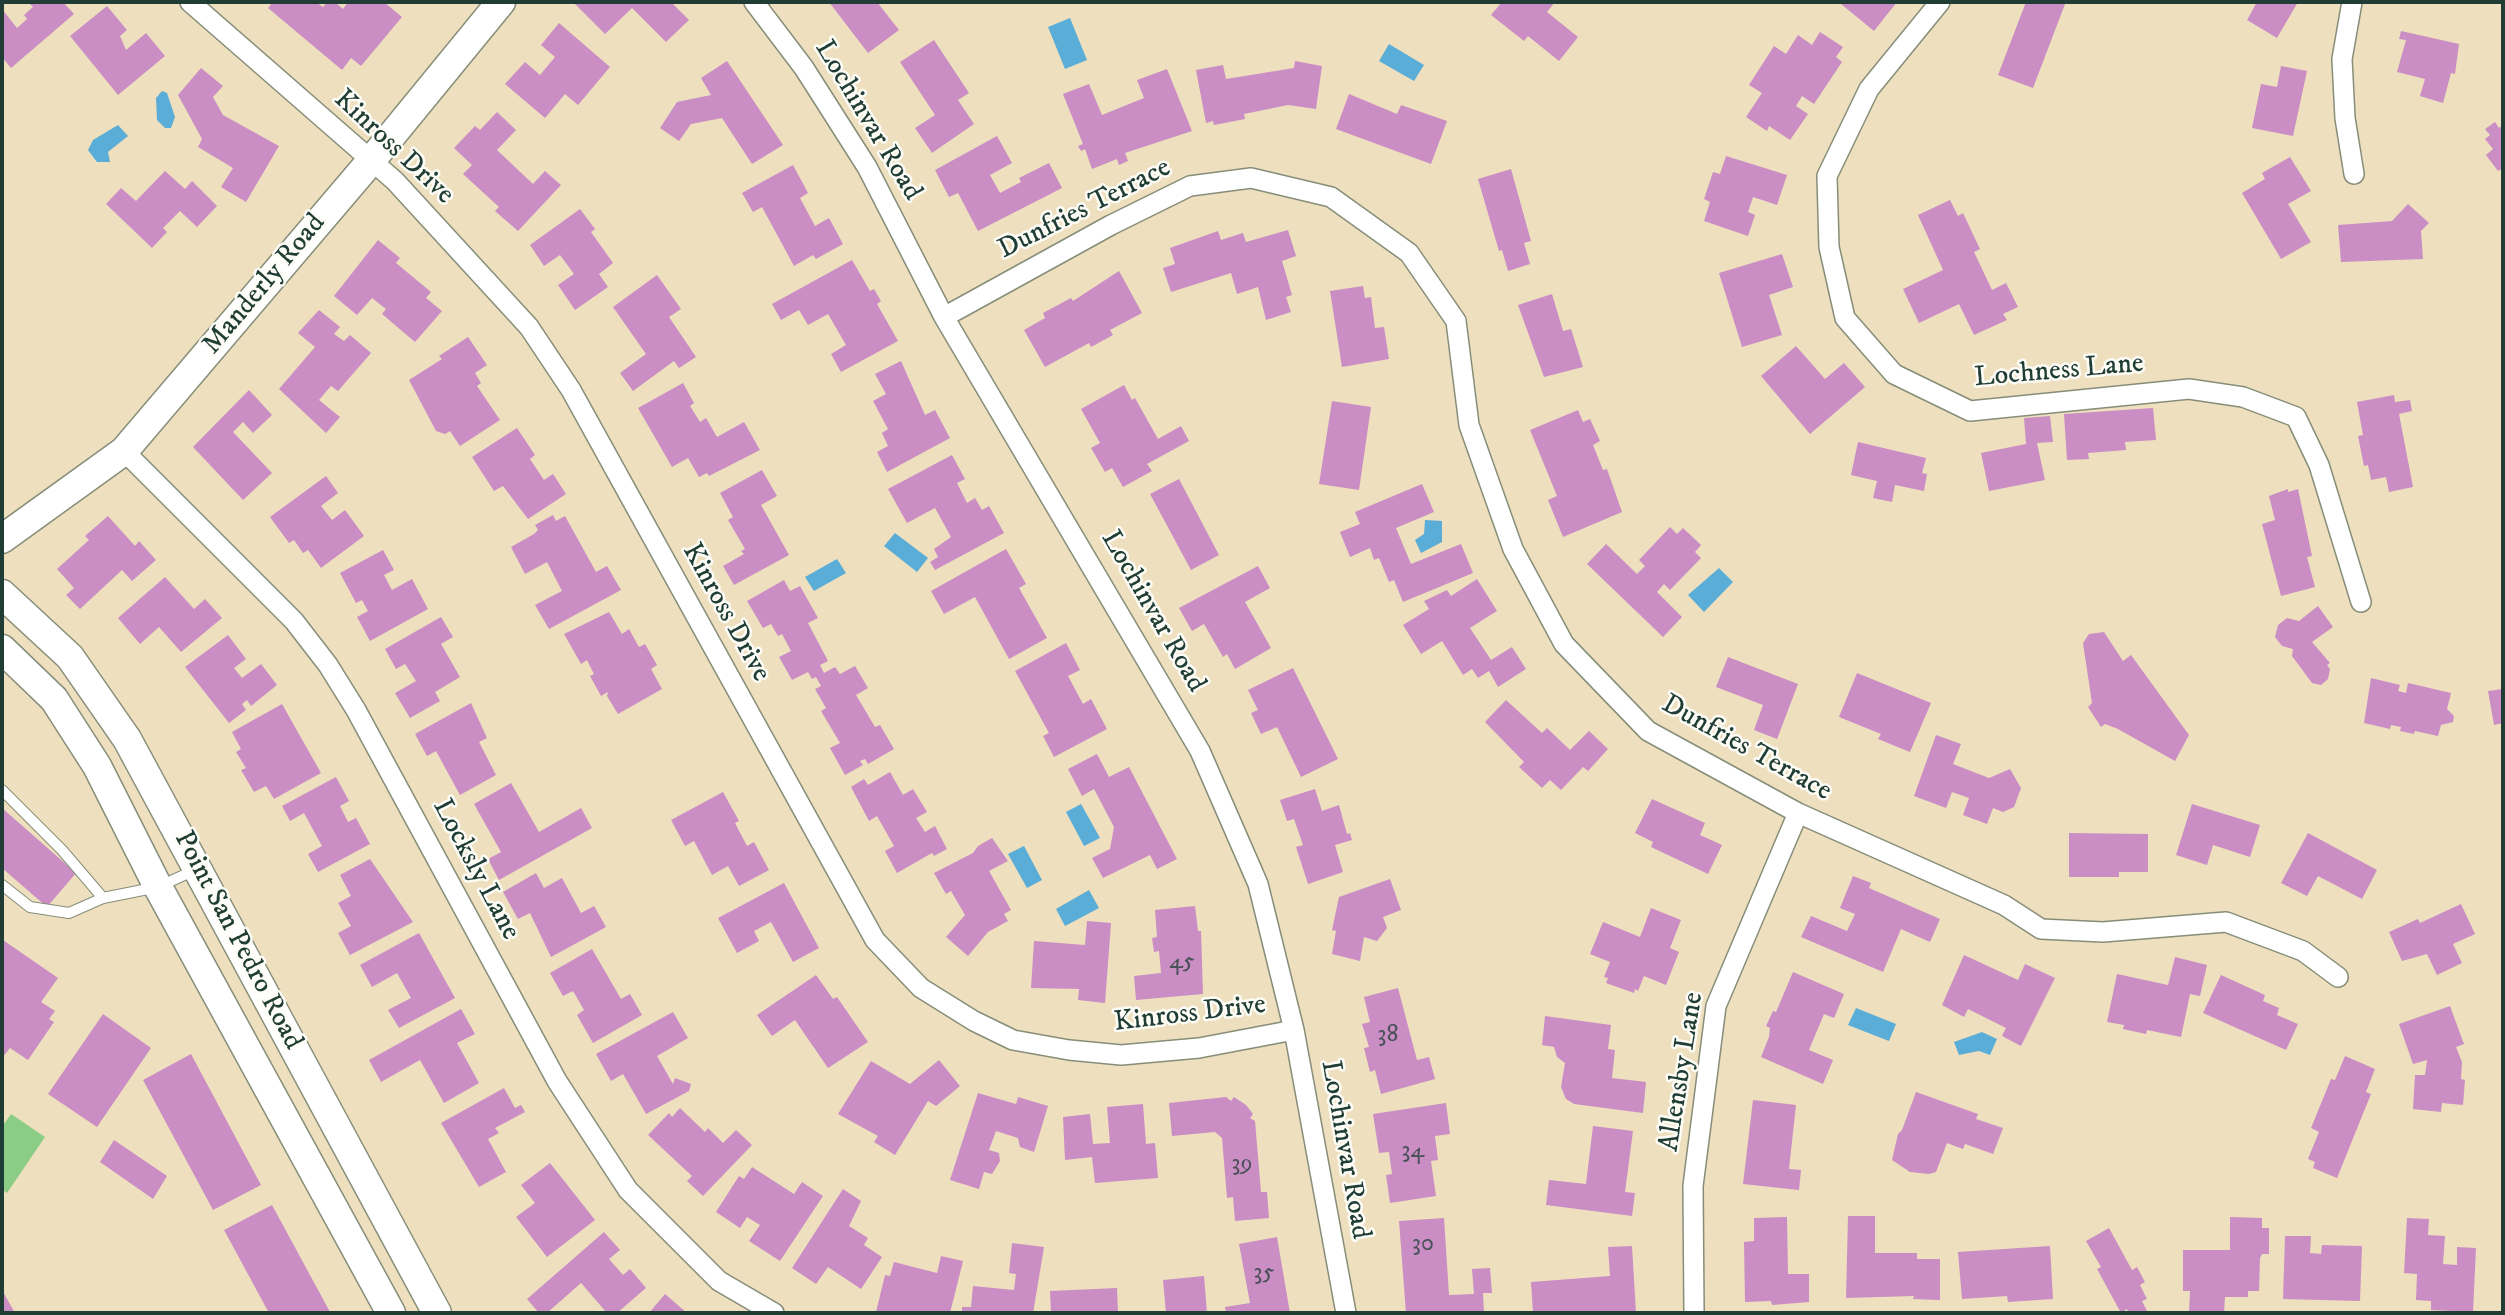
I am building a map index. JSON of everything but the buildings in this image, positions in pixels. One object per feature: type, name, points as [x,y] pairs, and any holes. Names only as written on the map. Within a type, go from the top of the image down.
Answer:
[{"type":"main road","name":"Manderly Road","points":[[2,539],[124,451],[370,162],[501,2]]},
{"type":"main road","name":"Point San Pedro Road","points":[[2,594],[71,657],[127,739],[437,1313]]},
{"type":"main road","name":"Point San Pedro Road","points":[[2,649],[54,699],[97,766],[158,887],[391,1313]]},
{"type":"street","name":"Kinross Drive","points":[[190,2],[370,162],[395,181],[529,327],[557,369],[875,940],[920,988],[974,1021],[1013,1040],[1069,1050],[1121,1055],[1199,1048],[1294,1030]]},
{"type":"street","name":"Lochinvar Road","points":[[754,2],[804,68],[867,167],[944,317],[1200,751],[1258,884],[1294,1030],[1346,1313]]},
{"type":"street","name":"Lochness Lane","points":[[1940,2],[1870,89],[1827,176],[1829,247],[1846,318],[1894,374],[1969,411],[2189,389],[2243,397],[2296,417],[2319,465],[2361,602]]},
{"type":"street","points":[[2352,2],[2342,59],[2346,118],[2354,174]]},
{"type":"street","name":"Dunfries Terrace","points":[[944,317],[1111,225],[1190,186],[1251,178],[1331,197],[1409,253],[1456,321],[1469,425],[1513,549],[1564,644],[1647,731],[1798,813],[2004,905],[2041,929],[2103,932],[2226,922],[2303,951],[2338,977]]},
{"type":"street","name":"Locksly Lane","points":[[124,451],[294,621],[328,665],[356,710],[557,1081],[628,1190],[719,1281],[774,1313]]},
{"type":"street","name":"Allensby Lane","points":[[1695,1313],[1693,1186],[1716,1006],[1798,813]]},
{"type":"lane","points":[[2,790],[62,850],[103,898]]},
{"type":"lane","points":[[2,885],[30,907],[69,913],[103,898],[158,887],[198,868]]},
{"type":"green space","points":[[11,1114],[45,1137],[7,1193],[2,1189],[2,1127]]},
{"type":"water","points":[[1070,18],[1087,60],[1065,69],[1048,27]]},
{"type":"water","points":[[1389,44],[1424,65],[1414,81],[1379,61]]},
{"type":"water","points":[[162,91],[167,93],[175,117],[171,128],[165,128],[157,120],[156,98]]},
{"type":"water","points":[[118,125],[128,136],[108,152],[110,162],[97,162],[88,150],[93,140]]},
{"type":"water","points":[[1425,520],[1442,521],[1442,542],[1421,553],[1415,540],[1424,534]]},
{"type":"water","points":[[895,533],[928,558],[917,572],[884,546]]},
{"type":"water","points":[[837,559],[846,573],[814,591],[805,577]]},
{"type":"water","points":[[1719,568],[1733,582],[1704,612],[1688,595]]},
{"type":"water","points":[[1081,804],[1100,838],[1084,846],[1066,812]]},
{"type":"water","points":[[1024,846],[1042,880],[1027,888],[1008,854]]},
{"type":"water","points":[[1089,890],[1099,908],[1065,926],[1056,909]]},
{"type":"water","points":[[1856,1008],[1896,1024],[1889,1041],[1848,1025]]},
{"type":"water","points":[[1982,1032],[1997,1039],[1990,1055],[1979,1051],[1959,1055],[1954,1042]]}]
